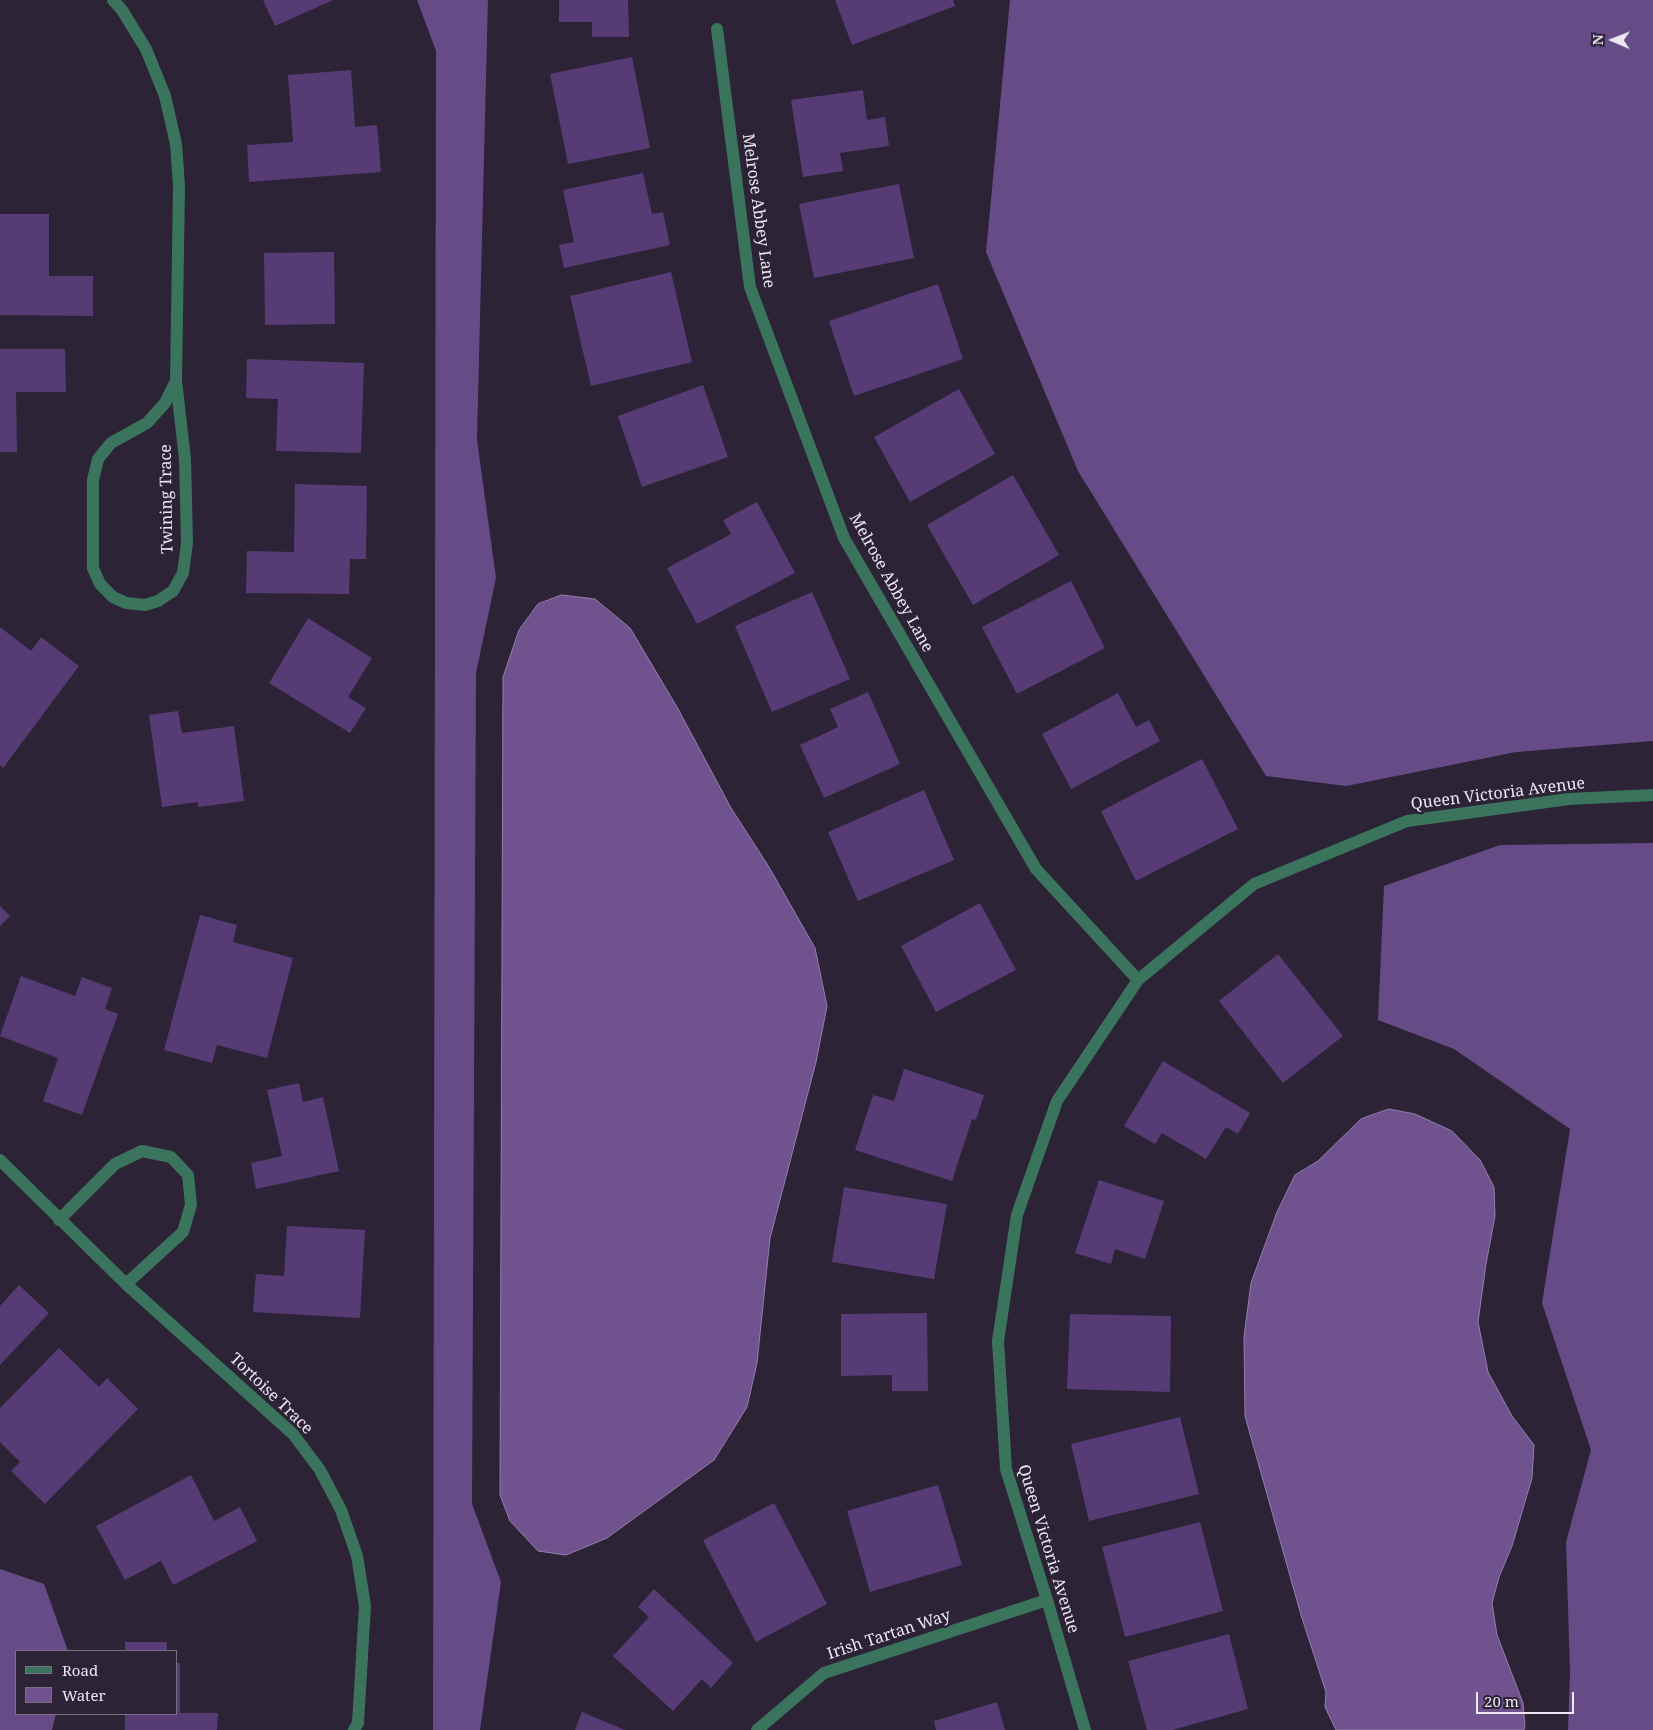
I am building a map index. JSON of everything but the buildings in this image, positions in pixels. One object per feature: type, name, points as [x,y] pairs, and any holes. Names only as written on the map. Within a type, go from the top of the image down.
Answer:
[{"type":"street","name":"Twining Trace","points":[[113,0],[122,10],[146,50],[165,96],[176,144],[179,186],[176,380],[185,459],[186,543],[183,573],[173,591],[158,601],[145,604],[126,603],[112,597],[100,584],[93,568],[94,480],[98,459],[111,443],[148,423],[165,403],[176,380]]},
{"type":"street","name":"Melrose Abbey Lane","points":[[717,29],[750,287],[844,538],[1036,869],[1138,980]]},
{"type":"street","name":"Queen Victoria Avenue","points":[[1085,1730],[1006,1469],[998,1341],[1017,1215],[1057,1101],[1138,980],[1254,884],[1407,820],[1569,799],[1653,795]]},
{"type":"street","points":[[59,1220],[115,1164],[142,1151],[171,1157],[188,1176],[191,1205],[183,1232],[126,1284]]},
{"type":"street","name":"Tortoise Trace","points":[[0,1160],[126,1284],[293,1434],[320,1470],[341,1510],[357,1556],[365,1606],[358,1723],[354,1730]]},
{"type":"street","name":"Irish Tartan Way","points":[[757,1730],[824,1673],[1047,1600]]},
{"type":"shaded area","points":[[417,0],[488,0],[477,440],[496,578],[476,673],[472,1504],[501,1582],[480,1730],[433,1730],[436,51]]},
{"type":"shaded area","points":[[1010,0],[1653,0],[1653,741],[1516,752],[1346,786],[1266,776],[1078,471],[986,252]]},
{"type":"shaded area","points":[[1653,843],[1653,1730],[1568,1730],[1570,1673],[1566,1542],[1591,1450],[1542,1303],[1570,1129],[1454,1049],[1378,1020],[1384,886],[1500,845]]},
{"type":"shaded area","points":[[0,1569],[44,1584],[68,1650],[15,1650],[15,1715],[56,1715],[52,1730],[0,1730]]},
{"type":"water","points":[[562,595],[595,599],[630,628],[677,707],[731,808],[769,867],[815,948],[827,1006],[816,1062],[770,1238],[757,1363],[747,1407],[714,1460],[607,1538],[566,1555],[538,1551],[510,1521],[500,1495],[503,677],[519,630],[538,604]]},
{"type":"water","points":[[1389,1109],[1415,1114],[1452,1131],[1480,1160],[1494,1187],[1495,1216],[1478,1322],[1488,1372],[1512,1416],[1534,1445],[1532,1478],[1512,1546],[1499,1577],[1492,1603],[1497,1635],[1523,1703],[1524,1730],[1336,1730],[1325,1707],[1326,1692],[1301,1615],[1245,1416],[1244,1337],[1251,1283],[1277,1212],[1295,1175],[1318,1161],[1361,1119]]}]
